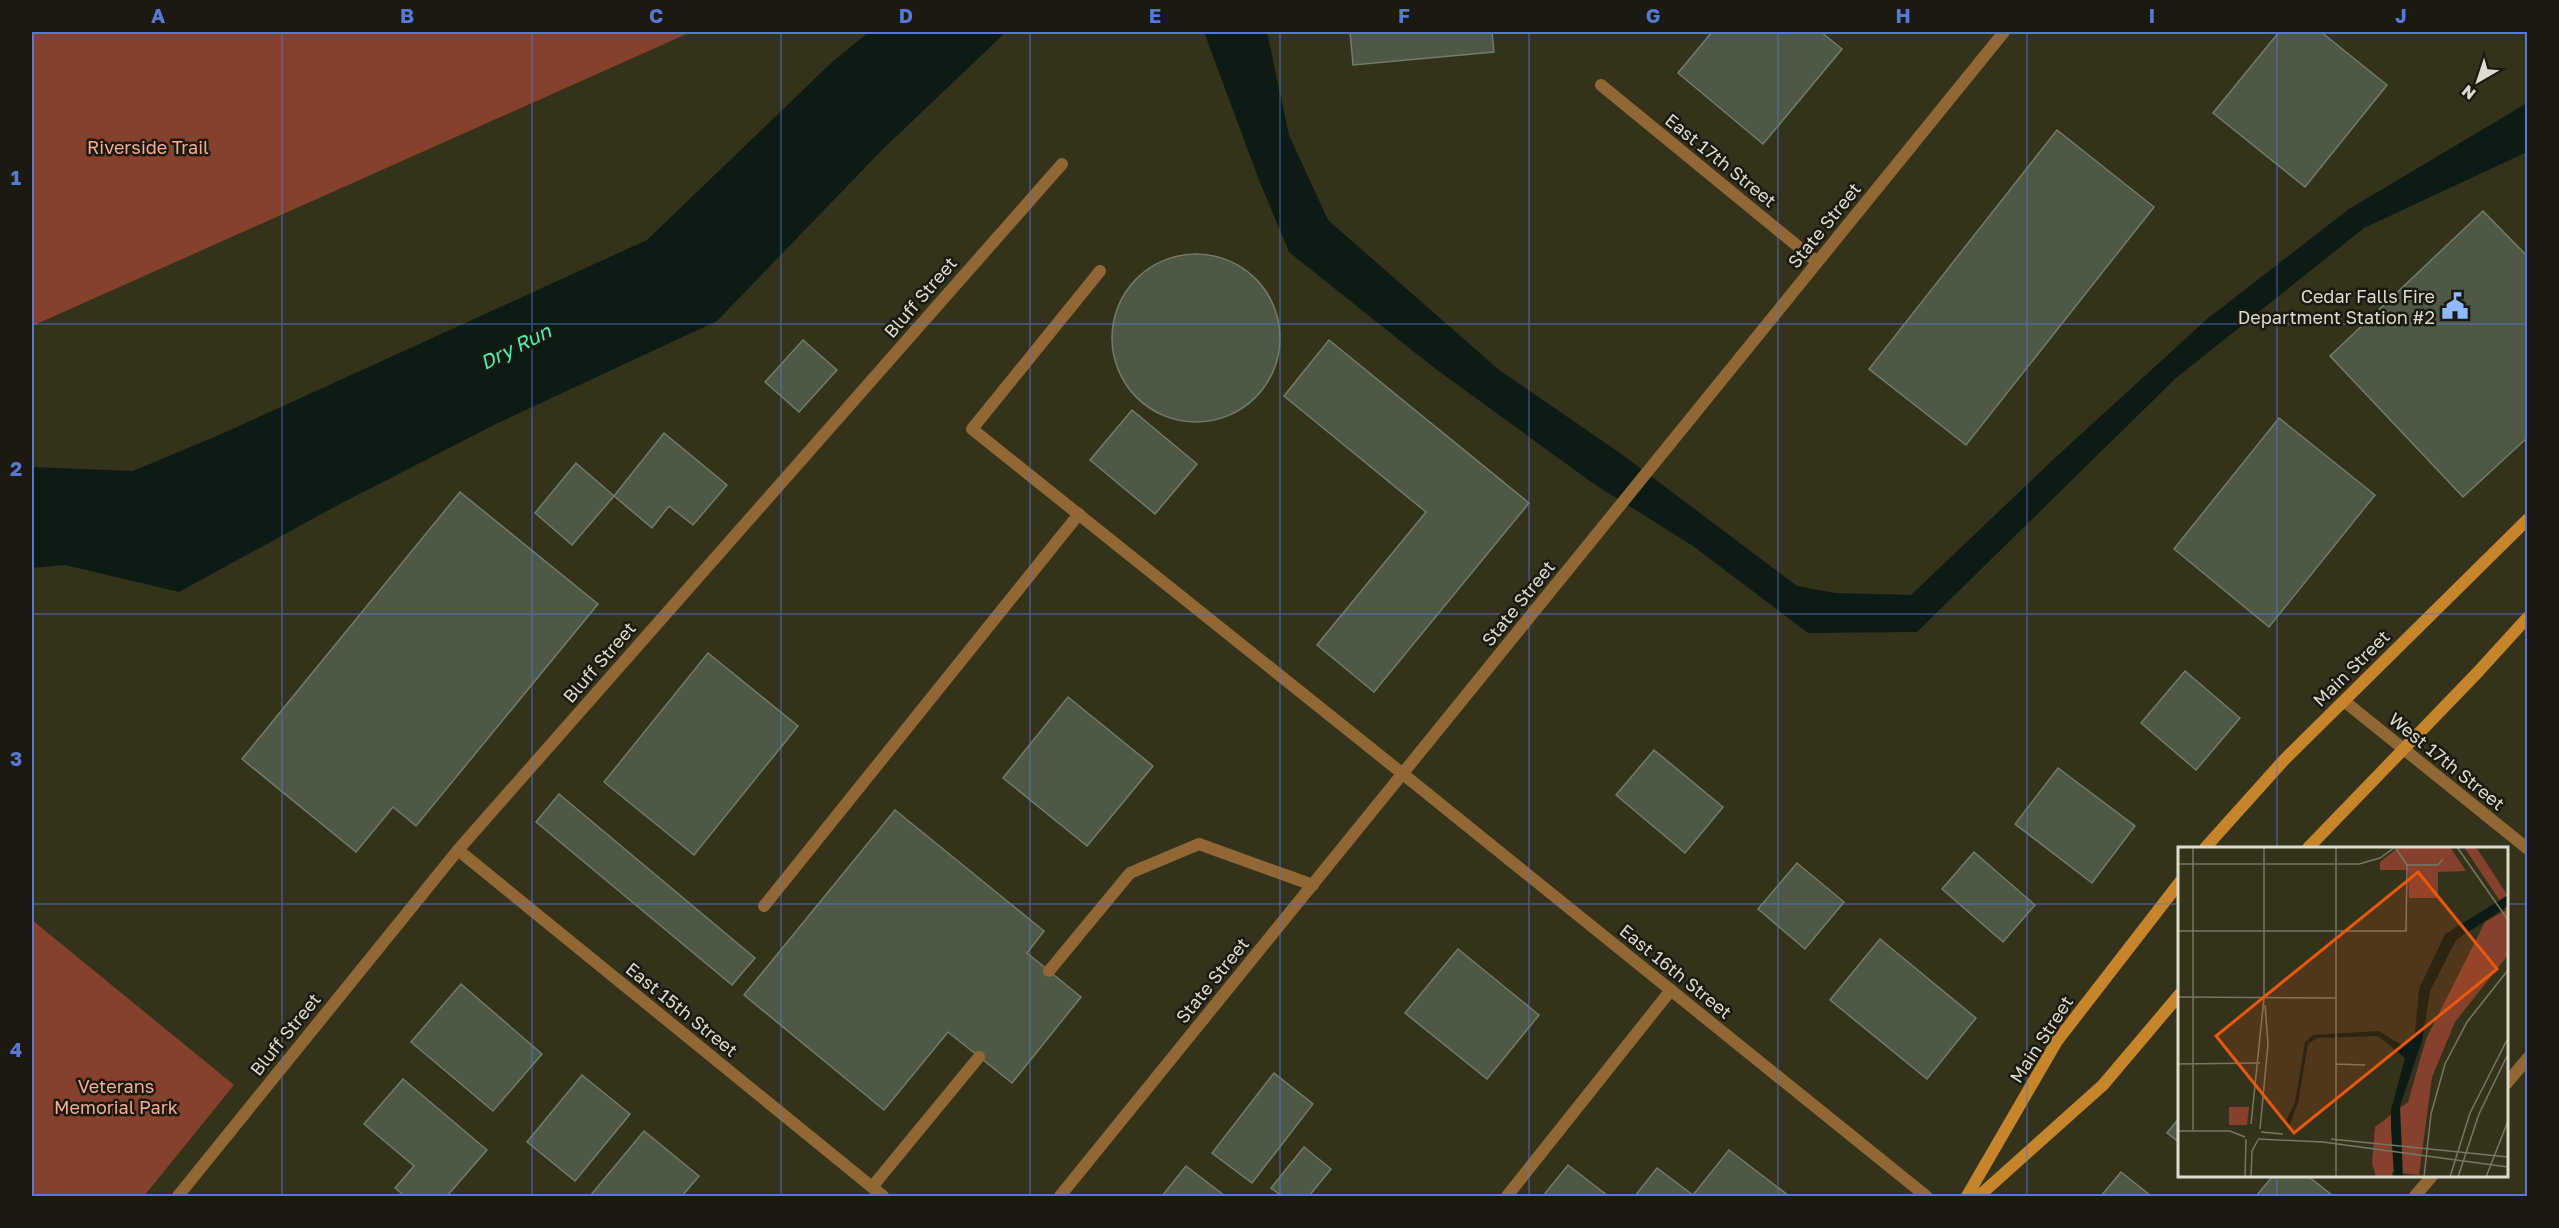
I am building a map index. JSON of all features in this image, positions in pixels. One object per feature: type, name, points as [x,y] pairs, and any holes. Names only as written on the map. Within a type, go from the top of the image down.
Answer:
[{"type":"main road","name":"Main Street","points":[[2207,847],[2284,760],[2528,519]]},
{"type":"main road","points":[[2310,847],[2528,617]]},
{"type":"main road","name":"Main Street","points":[[1967,1197],[2057,1041],[2178,885]]},
{"type":"main road","points":[[1979,1197],[2103,1084],[2178,996]]},
{"type":"street","name":"State Street","points":[[1060,1197],[2004,32]]},
{"type":"street","name":"East 17th Street","points":[[1601,85],[1817,262]]},
{"type":"street","name":"Bluff Street","points":[[178,1197],[458,850],[1062,164]]},
{"type":"street","name":"East 16th Street","points":[[1100,271],[972,429],[1926,1197]]},
{"type":"street","points":[[764,906],[1079,514]]},
{"type":"street","name":"West 17th Street","points":[[2344,700],[2528,849]]},
{"type":"street","points":[[1049,971],[1130,873],[1199,844],[1313,885]]},
{"type":"street","name":"East 15th Street","points":[[458,850],[884,1197]]},
{"type":"street","points":[[1507,1197],[1671,990]]},
{"type":"street","points":[[872,1187],[979,1057]]},
{"type":"street","points":[[2508,1082],[2528,1058]]},
{"type":"street","points":[[2415,1197],[2431,1177]]},
{"type":"green space","name":"Riverside Trail","points":[[32,32],[691,32],[32,326]]},
{"type":"green space","name":"Veterans Memorial Park","points":[[32,920],[234,1085],[144,1196],[32,1196]]},
{"type":"water","name":"Dry Run","points":[[869,32],[1006,32],[882,150],[717,321],[498,423],[338,505],[179,592],[65,565],[32,568],[32,467],[133,471],[226,432],[647,240],[831,63]]},
{"type":"water","points":[[1204,32],[1267,32],[1289,135],[1328,220],[1498,369],[1620,453],[1797,586],[1835,593],[1911,595],[2056,457],[2207,319],[2349,209],[2527,103],[2527,152],[2364,228],[2176,378],[1917,632],[1808,633],[1693,546],[1594,484],[1433,367],[1289,252],[1259,180]]},
{"type":"building","points":[[1350,32],[1492,32],[1494,52],[1353,65]]},
{"type":"building","points":[[1712,32],[1821,32],[1842,49],[1763,144],[1678,73]]},
{"type":"building","points":[[2279,32],[2321,32],[2387,85],[2305,187],[2213,113]]},
{"type":"building","points":[[2057,130],[2154,207],[1966,445],[1869,369]]},
{"type":"building","name":"Cedar Falls Fire Department Station #2","points":[[2483,211],[2528,257],[2528,437],[2463,497],[2330,356]]},
{"type":"building","points":[[1196,254],[1228,261],[1243,268],[1255,279],[1266,291],[1273,306],[1280,338],[1273,370],[1266,385],[1255,397],[1243,408],[1228,415],[1196,422],[1164,415],[1149,408],[1137,397],[1126,385],[1119,370],[1112,338],[1119,306],[1126,291],[1137,279],[1149,268],[1164,261]]},
{"type":"building","points":[[803,340],[837,370],[799,412],[765,382]]},
{"type":"building","points":[[1329,340],[1529,503],[1374,692],[1317,645],[1426,512],[1284,396]]},
{"type":"building","points":[[1132,410],[1197,464],[1155,514],[1090,460]]},
{"type":"building","points":[[2279,418],[2375,495],[2269,627],[2174,549]]},
{"type":"building","points":[[664,433],[727,485],[693,525],[669,506],[652,528],[614,496]]},
{"type":"building","points":[[576,463],[614,496],[572,545],[535,513]]},
{"type":"building","points":[[460,492],[598,604],[416,826],[393,807],[356,852],[242,759]]},
{"type":"building","points":[[708,653],[798,726],[694,855],[604,782]]},
{"type":"building","points":[[2185,671],[2240,718],[2196,770],[2141,723]]},
{"type":"building","points":[[1068,697],[1153,766],[1087,846],[1003,778]]},
{"type":"building","points":[[1654,750],[1723,807],[1685,853],[1616,795]]},
{"type":"building","points":[[2058,768],[2135,826],[2092,883],[2015,824]]},
{"type":"building","points":[[559,794],[755,958],[732,985],[536,822]]},
{"type":"building","points":[[895,810],[1044,931],[1027,953],[1081,997],[1012,1083],[948,1032],[884,1110],[744,995]]},
{"type":"building","points":[[1974,852],[2035,905],[2003,942],[1942,889]]},
{"type":"building","points":[[1797,863],[1844,902],[1805,949],[1758,909]]},
{"type":"building","points":[[1880,939],[1976,1018],[1927,1079],[1830,1000]]},
{"type":"building","points":[[1458,949],[1539,1015],[1487,1079],[1405,1013]]},
{"type":"building","points":[[461,984],[542,1054],[493,1111],[411,1042]]},
{"type":"building","points":[[1274,1073],[1313,1104],[1252,1183],[1212,1153]]},
{"type":"building","points":[[582,1075],[630,1114],[575,1181],[527,1142]]},
{"type":"building","points":[[403,1079],[487,1150],[447,1196],[405,1196],[395,1188],[414,1166],[364,1124]]},
{"type":"building","points":[[2178,1119],[2178,1141],[2167,1133]]},
{"type":"building","points":[[644,1131],[699,1176],[682,1196],[590,1196]]},
{"type":"building","points":[[1304,1147],[1331,1169],[1309,1196],[1282,1196],[1271,1188]]},
{"type":"building","points":[[1729,1150],[1789,1196],[1635,1196],[1657,1168],[1693,1195]]},
{"type":"building","points":[[1568,1165],[1608,1196],[1543,1196]]},
{"type":"building","points":[[1186,1166],[1225,1196],[1162,1196]]},
{"type":"building","points":[[2121,1172],[2151,1196],[2101,1196]]},
{"type":"building","points":[[2272,1177],[2309,1177],[2333,1196],[2256,1196]]},
{"type":"place","name":"Cedar Falls Fire Department Station #2","points":[[2455,306]]}]
